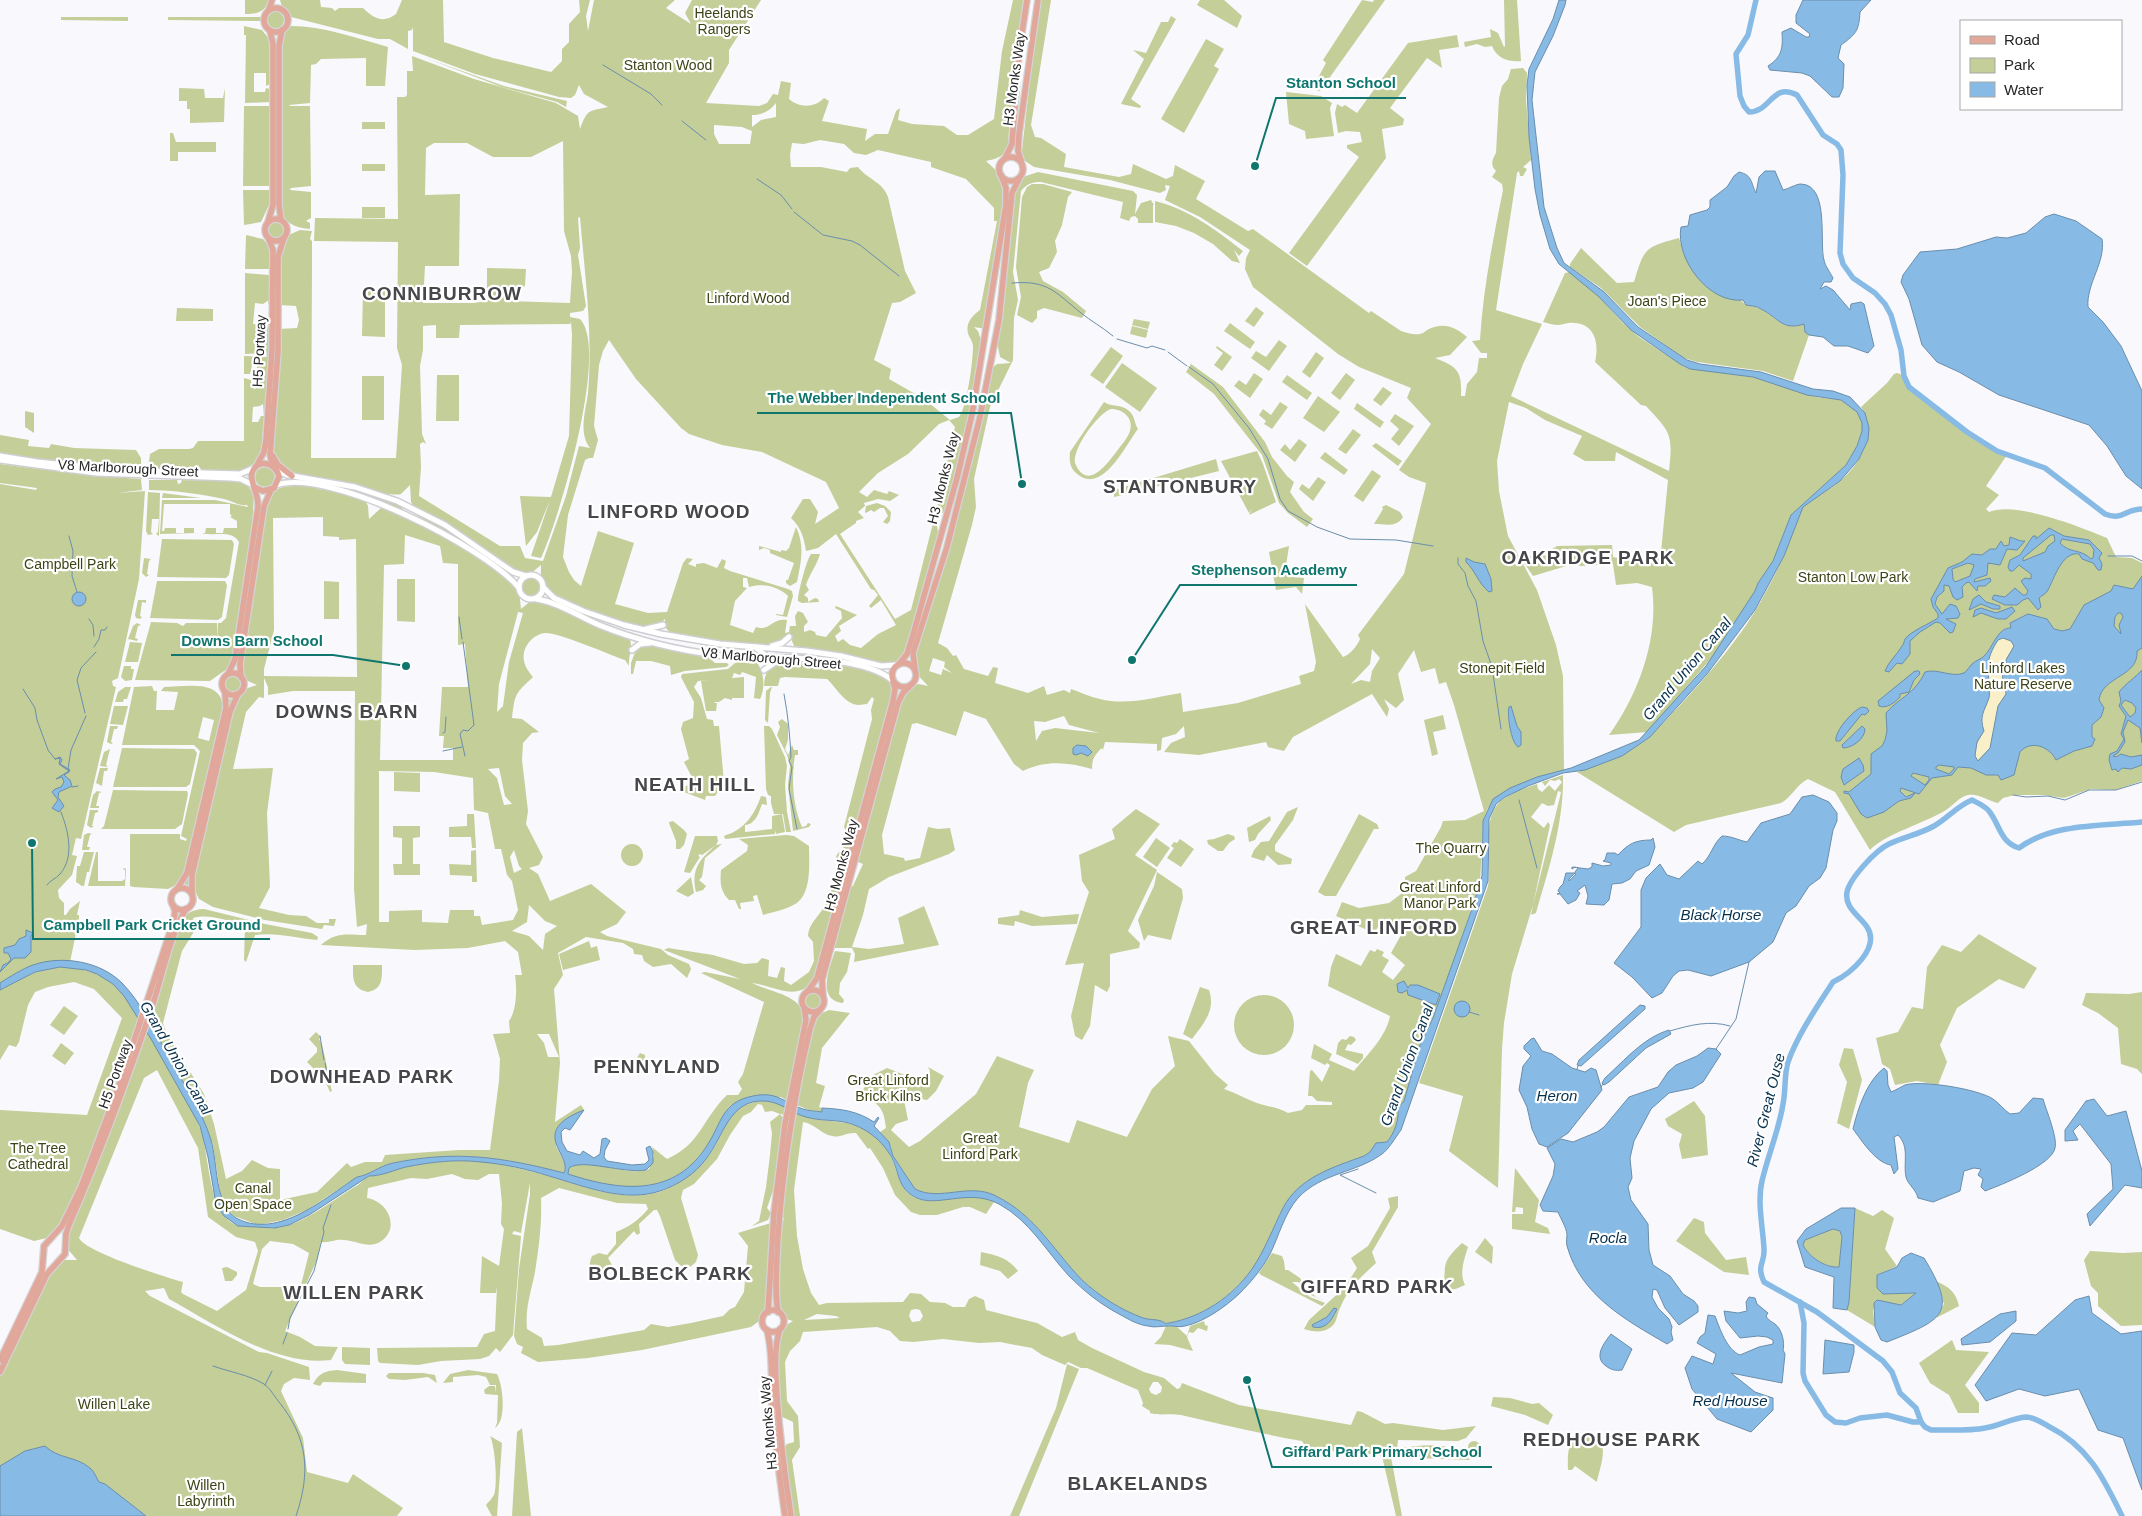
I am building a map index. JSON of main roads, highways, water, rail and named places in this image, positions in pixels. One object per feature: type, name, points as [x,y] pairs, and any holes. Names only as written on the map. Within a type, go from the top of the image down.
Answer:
[{"type":"main road","points":[[270,9],[272,0]]},
{"type":"main road","points":[[280,0],[288,20],[282,30],[278,46],[279,205],[281,220],[287,227],[284,238],[277,241],[268,238],[264,229],[273,205],[273,44],[270,31],[266,28],[263,20],[265,13],[270,9],[283,10]]},
{"type":"main road","name":"H3 Monks Way","points":[[1020,160],[1015,146],[1019,52],[1027,0]]},
{"type":"main road","name":"H3 Monks Way","points":[[1016,133],[1038,0]]},
{"type":"main road","points":[[270,31],[278,32],[282,30]]},
{"type":"main road","name":"H3 Monks Way","points":[[1006,158],[1015,146]]},
{"type":"main road","points":[[1013,157],[1020,160],[1024,171],[1019,179],[1009,181],[1001,175],[1000,166],[1006,158],[1013,157]]},
{"type":"main road","name":"H3 Monks Way","points":[[1001,175],[1010,195]]},
{"type":"main road","name":"H3 Monks Way","points":[[916,636],[947,547],[980,416],[1000,309],[1010,195],[1019,179]]},
{"type":"main road","name":"H3 Monks Way","points":[[898,665],[913,646],[958,478],[972,414],[1009,205]]},
{"type":"main road","points":[[268,222],[273,219],[281,220]]},
{"type":"main road","name":"H5 Portway","points":[[256,467],[264,452],[266,440],[272,351],[273,250],[268,238]]},
{"type":"main road","name":"H5 Portway","points":[[275,468],[270,455],[278,351],[278,257],[284,238]]},
{"type":"main road","points":[[273,418],[275,461],[292,476]]},
{"type":"main road","name":"V8 Marlborough Street","points":[[0,456],[97,468],[168,472],[240,474],[256,467]]},
{"type":"main road","name":"V8 Marlborough Street","points":[[0,460],[96,473],[241,479],[254,486]]},
{"type":"main road","points":[[254,486],[262,491],[274,487],[289,483],[320,486],[346,492],[384,505],[439,531],[509,573],[539,577],[543,586],[542,594],[536,599],[525,598],[509,573],[445,525],[397,501],[355,487],[321,479],[283,474],[275,468],[265,463],[256,467],[251,476],[254,486],[258,495],[258,507],[235,658],[222,682],[226,708],[187,874],[171,896],[173,905],[179,909],[186,909],[193,902],[192,876],[230,712],[238,694],[244,688],[240,664],[264,506],[274,487],[279,478],[275,468]]},
{"type":"main road","points":[[519,588],[521,580],[526,576]]},
{"type":"main road","name":"V8 Marlborough Street","points":[[543,586],[552,600]]},
{"type":"main road","name":"V8 Marlborough Street","points":[[536,599],[552,600],[600,625],[653,642],[705,653],[867,665]]},
{"type":"main road","name":"V8 Marlborough Street","points":[[561,605],[641,629],[707,642],[822,653],[878,668],[898,665]]},
{"type":"main road","points":[[641,629],[663,625]]},
{"type":"main road","points":[[770,647],[782,643],[789,637]]},
{"type":"main road","points":[[632,650],[640,644],[653,642]]},
{"type":"main road","name":"H3 Monks Way","points":[[913,646],[915,669]]},
{"type":"main road","points":[[754,647],[765,655]]},
{"type":"main road","points":[[764,670],[781,659]]},
{"type":"main road","points":[[906,663],[915,669],[916,680],[909,687],[900,687],[893,681],[892,672],[898,665],[906,663]]},
{"type":"main road","name":"V8 Marlborough Street","points":[[878,668],[893,681]]},
{"type":"main road","points":[[228,674],[235,673],[241,677]]},
{"type":"main road","name":"H3 Monks Way","points":[[824,996],[822,980],[830,942],[896,702],[893,681]]},
{"type":"main road","name":"H3 Monks Way","points":[[896,702],[909,687]]},
{"type":"main road","points":[[225,692],[231,695],[238,694]]},
{"type":"main road","points":[[177,889],[184,887],[192,893]]},
{"type":"main road","name":"H5 Portway","points":[[152,998],[174,920],[175,911],[173,905]]},
{"type":"main road","name":"H5 Portway","points":[[65,1245],[65,1228],[136,1045],[178,922],[186,909]]},
{"type":"main road","name":"H3 Monks Way","points":[[808,991],[817,978],[827,955]]},
{"type":"main road","points":[[776,1229],[776,1299],[778,1312],[784,1320],[780,1329],[774,1332],[767,1330],[763,1326],[762,1319],[768,1312],[777,1213],[788,1124],[807,1028],[802,998],[808,991],[817,990],[824,996],[824,1003],[807,1028]]},
{"type":"main road","points":[[804,1007],[810,1012],[820,1010]]},
{"type":"main road","name":"H5 Portway","points":[[52,1239],[65,1228]]},
{"type":"main road","points":[[0,1360],[42,1272],[44,1246],[52,1239],[62,1240],[65,1245],[65,1254],[48,1274],[1,1371]]},
{"type":"main road","points":[[44,1254],[52,1260],[58,1260]]},
{"type":"main road","points":[[768,1312],[778,1312]]},
{"type":"main road","name":"H3 Monks Way","points":[[780,1329],[773,1354],[777,1459],[785,1516]]},
{"type":"main road","name":"H3 Monks Way","points":[[767,1330],[773,1354],[781,1452],[790,1516]]},
{"type":"water","points":[[1559,0],[1566,0],[1565,5],[1553,36],[1535,72],[1532,100],[1544,207],[1557,248],[1564,263],[1603,291],[1638,327],[1687,360],[1700,364],[1761,372],[1813,389],[1833,391],[1850,397],[1865,413],[1869,428],[1868,440],[1859,459],[1840,481],[1803,507],[1784,556],[1755,610],[1707,674],[1650,737],[1622,756],[1585,770],[1563,773],[1528,786],[1505,797],[1496,804],[1489,819],[1488,881],[1401,1130],[1382,1154],[1317,1183],[1298,1198],[1289,1211],[1270,1254],[1260,1270],[1239,1294],[1214,1313],[1182,1327],[1153,1327],[1133,1322],[1105,1306],[1080,1287],[1029,1228],[999,1204],[987,1199],[975,1198],[922,1200],[907,1192],[903,1187],[892,1158],[873,1135],[852,1124],[806,1117],[776,1103],[765,1101],[753,1102],[735,1112],[702,1164],[686,1178],[660,1191],[632,1195],[618,1194],[604,1192],[507,1165],[472,1161],[444,1162],[406,1167],[369,1176],[309,1215],[289,1225],[275,1228],[238,1226],[224,1216],[216,1204],[208,1157],[200,1126],[151,1039],[124,996],[113,984],[97,974],[86,970],[60,967],[35,972],[0,990],[0,983],[21,971],[33,965],[56,960],[68,960],[92,965],[103,969],[122,983],[129,990],[147,1018],[203,1118],[211,1140],[218,1184],[225,1205],[230,1213],[238,1219],[254,1224],[269,1224],[285,1220],[316,1205],[357,1177],[388,1164],[416,1159],[458,1156],[479,1157],[499,1159],[564,1173],[565,1166],[556,1143],[555,1135],[558,1127],[567,1118],[584,1110],[570,1130],[565,1128],[561,1132],[562,1142],[567,1151],[580,1155],[583,1151],[594,1158],[600,1154],[602,1139],[606,1138],[610,1141],[605,1150],[604,1157],[607,1161],[632,1165],[645,1164],[649,1160],[646,1148],[650,1146],[653,1152],[653,1163],[646,1170],[637,1171],[593,1165],[575,1165],[569,1168],[568,1174],[607,1184],[626,1186],[645,1186],[663,1182],[680,1174],[695,1161],[708,1144],[724,1114],[735,1103],[753,1096],[768,1095],[808,1110],[822,1112],[822,1108],[843,1110],[862,1115],[874,1122],[878,1117],[874,1126],[889,1142],[893,1156],[915,1189],[934,1194],[965,1191],[986,1192],[1010,1204],[1033,1223],[1082,1280],[1103,1297],[1127,1311],[1143,1318],[1166,1323],[1181,1320],[1204,1311],[1226,1297],[1252,1269],[1265,1247],[1283,1208],[1298,1188],[1318,1174],[1364,1156],[1370,1152],[1376,1143],[1387,1142],[1392,1134],[1396,1126],[1398,1108],[1404,1101],[1420,1045],[1433,1018],[1473,906],[1482,876],[1483,821],[1493,799],[1510,788],[1537,777],[1571,768],[1639,740],[1706,666],[1773,561],[1791,515],[1846,465],[1857,446],[1862,431],[1862,423],[1857,412],[1841,400],[1807,395],[1753,377],[1690,369],[1680,364],[1631,330],[1598,296],[1559,264],[1550,249],[1535,189],[1529,137],[1527,85],[1529,69],[1553,19]]},
{"type":"water","points":[[1803,0],[1871,0],[1860,12],[1856,32],[1841,45],[1838,58],[1844,64],[1843,88],[1839,97],[1832,97],[1810,76],[1802,73],[1770,70],[1768,66],[1773,63],[1781,52],[1782,32],[1791,28],[1809,37],[1810,34],[1796,23],[1796,15]]},
{"type":"water","points":[[1765,171],[1775,171],[1783,190],[1801,184],[1810,187],[1816,194],[1822,216],[1824,260],[1833,278],[1831,282],[1824,282],[1820,289],[1826,286],[1833,290],[1850,310],[1851,304],[1861,302],[1864,304],[1874,346],[1868,353],[1848,346],[1834,346],[1823,337],[1809,335],[1805,332],[1804,324],[1797,326],[1785,325],[1759,308],[1746,305],[1743,300],[1730,299],[1718,295],[1697,277],[1689,265],[1683,252],[1681,227],[1688,226],[1690,215],[1707,210],[1710,207],[1710,200],[1727,187],[1739,172],[1747,175],[1756,193],[1759,177]]},
{"type":"water","points":[[2054,214],[2076,221],[2102,239],[2101,256],[2090,290],[2088,307],[2103,322],[2121,346],[2142,391],[2142,489],[2126,476],[2107,446],[2089,425],[1999,395],[1959,372],[1937,362],[1922,345],[1909,299],[1901,282],[1903,275],[1920,252],[1957,249],[1996,237],[2007,238],[2026,233],[2045,217]]},
{"type":"water","points":[[2049,528],[2064,536],[2089,540],[2102,553],[2099,558],[2102,564],[2101,570],[2098,570],[2093,563],[2082,559],[2079,554],[2073,554],[2063,561],[2047,591],[2039,598],[2041,607],[2038,610],[2028,598],[2017,605],[2005,605],[1992,599],[1994,595],[2005,597],[2015,588],[2023,595],[2026,595],[2028,591],[2021,581],[2025,578],[2031,579],[2031,574],[2019,565],[2013,571],[2010,571],[2008,567],[2010,560],[2020,555],[2033,536],[2036,536],[2036,539]],"holes":[[[2051,535],[2054,535],[2055,541],[2048,546],[2045,552],[2023,561],[2023,558]],[[2062,539],[2090,544],[2094,550],[2093,558],[2091,559],[2083,553],[2064,546],[2060,543]]]},
{"type":"water","points":[[2010,537],[2025,541],[2017,550],[2007,549],[2000,565],[1988,563],[1987,575],[1975,579],[1974,582],[1990,578],[1991,581],[1985,586],[1978,586],[1977,591],[1969,582],[1966,583],[1962,587],[1963,597],[1957,600],[1953,597],[1949,586],[1944,585],[1944,591],[1937,597],[1935,604],[1942,614],[1950,604],[1956,606],[1960,614],[1958,618],[1946,619],[1956,624],[1953,632],[1950,633],[1940,623],[1936,622],[1910,641],[1910,654],[1902,664],[1897,663],[1889,672],[1885,671],[1908,636],[1938,618],[1931,599],[1948,568],[1962,562],[1972,554],[1982,555],[1990,549],[1996,549],[2001,541],[2004,546],[2009,545]],"holes":[[[1968,563],[1974,565],[1970,576],[1955,582],[1952,569]]]},
{"type":"water","points":[[1466,558],[1485,564],[1491,579],[1492,591],[1489,592],[1482,585],[1466,562]]},
{"type":"water","points":[[2142,576],[2142,648],[2137,651],[2136,660],[2127,672],[2106,686],[2102,692],[2099,700],[2104,708],[2101,717],[2092,725],[2092,737],[2095,739],[2092,746],[2074,751],[2056,760],[2045,748],[2035,745],[2029,746],[2020,752],[2014,775],[2001,780],[1998,775],[1986,775],[1971,768],[1958,767],[1952,775],[1932,778],[1919,794],[1901,788],[1900,791],[1906,797],[1915,793],[1911,798],[1899,801],[1884,812],[1867,818],[1861,814],[1849,794],[1844,793],[1844,791],[1849,792],[1871,774],[1871,754],[1882,746],[1885,740],[1887,731],[1886,713],[1912,691],[1925,672],[1964,673],[1988,652],[1999,634],[2011,628],[2010,623],[2028,614],[2047,619],[2054,629],[2062,631],[2070,629],[2084,605],[2111,591],[2114,585],[2133,589]],"holes":[[[2118,613],[2121,613],[2123,617],[2119,625],[2121,634],[2114,626],[2115,617]],[[2003,638],[2011,641],[2014,646],[2006,660],[2007,665],[2003,673],[2006,694],[1998,706],[1990,748],[1978,761],[1975,756],[1977,742],[1984,731],[1982,718],[1989,696],[1989,662],[1991,652],[1998,640]],[[1939,765],[1954,767],[1954,769],[1949,774],[1936,769]],[[1913,773],[1929,777],[1929,780],[1925,785],[1911,776]]]},
{"type":"water","points":[[79,592],[84,594],[86,599],[84,604],[79,606],[74,604],[72,599],[74,594]]},
{"type":"water","points":[[1979,595],[1986,602],[2000,606],[2000,609],[1993,609],[1981,604],[1969,610],[1973,599]]},
{"type":"water","points":[[2012,607],[2015,611],[2006,619],[1998,619],[1981,613],[1973,617],[1975,610],[1981,608],[1996,613]]},
{"type":"water","points":[[2142,670],[2142,743],[2140,728],[2128,720],[2123,732],[2125,742],[2118,753],[2113,756],[2116,757],[2121,754],[2131,757],[2142,755],[2142,765],[2131,769],[2122,768],[2118,772],[2116,769],[2112,770],[2109,760],[2110,754],[2117,751],[2124,739],[2121,734],[2126,716],[2119,706],[2121,701],[2119,692]],"holes":[[[2125,700],[2132,703],[2136,708],[2135,713],[2130,717],[2121,705]]]},
{"type":"water","points":[[1915,671],[1919,671],[1920,674],[1914,680],[1909,692],[1900,694],[1900,697],[1890,705],[1885,707],[1879,706],[1878,701]]},
{"type":"water","points":[[1511,706],[1517,726],[1521,732],[1521,745],[1518,747],[1513,740],[1510,729],[1509,707]]},
{"type":"water","points":[[1862,707],[1867,708],[1869,711],[1865,715],[1862,714],[1840,741],[1836,741],[1838,732],[1845,722],[1854,712]]},
{"type":"water","points":[[1862,726],[1865,729],[1863,736],[1854,745],[1843,748],[1842,745]]},
{"type":"water","points":[[1077,745],[1086,746],[1092,752],[1088,756],[1081,753],[1073,754],[1073,748]]},
{"type":"water","points":[[60,757],[62,760],[60,764],[70,770],[69,772],[64,775],[70,780],[72,786],[59,792],[58,797],[64,806],[59,812],[52,808],[58,800],[52,792],[61,787],[64,782],[62,777],[56,779],[69,771],[59,764],[60,758],[55,759]]},
{"type":"water","points":[[1859,758],[1864,771],[1844,785],[1841,777],[1843,769]]},
{"type":"water","name":"Black Horse","points":[[1813,795],[1829,802],[1837,813],[1837,821],[1833,830],[1826,868],[1820,878],[1809,886],[1796,906],[1786,913],[1773,942],[1749,962],[1711,976],[1688,970],[1679,971],[1673,976],[1662,993],[1652,998],[1632,977],[1614,963],[1641,927],[1641,890],[1646,878],[1660,864],[1667,875],[1679,879],[1698,861],[1702,864],[1722,836],[1747,842],[1761,823],[1790,814],[1802,797]]},
{"type":"water","points":[[1653,838],[1655,847],[1649,865],[1636,871],[1630,879],[1622,883],[1612,884],[1609,900],[1604,905],[1586,904],[1588,896],[1585,885],[1577,891],[1580,893],[1576,900],[1568,904],[1560,894],[1557,894],[1560,893],[1558,891],[1563,884],[1566,873],[1575,873],[1569,881],[1576,874],[1575,872],[1578,868],[1588,869],[1592,867],[1592,863],[1603,866],[1611,865],[1611,863],[1603,861],[1607,853],[1618,855],[1632,843]]},
{"type":"water","points":[[26,930],[33,933],[31,936],[31,952],[25,958],[14,958],[0,972],[3,965],[11,959],[8,953],[4,953],[4,948],[15,945],[19,939],[26,936]]},
{"type":"water","points":[[1404,981],[1408,988],[1410,985],[1418,985],[1440,994],[1436,1005],[1408,995],[1407,990],[1402,993],[1398,992],[1397,984]]},
{"type":"water","points":[[1462,1001],[1468,1003],[1470,1009],[1468,1015],[1462,1017],[1456,1015],[1454,1009],[1456,1003]]},
{"type":"water","points":[[1640,1005],[1645,1006],[1645,1009],[1581,1066],[1577,1065],[1579,1060]]},
{"type":"water","points":[[1669,1030],[1671,1034],[1646,1048],[1609,1082],[1604,1085],[1602,1083],[1627,1057],[1643,1044]]},
{"type":"water","name":"Heron","points":[[1534,1038],[1542,1051],[1552,1054],[1572,1068],[1585,1072],[1591,1068],[1596,1070],[1602,1090],[1568,1133],[1547,1147],[1539,1144],[1532,1129],[1527,1107],[1519,1090],[1523,1066],[1531,1056],[1524,1049],[1524,1046]]},
{"type":"water","name":"Rocla","points":[[1708,1048],[1716,1049],[1721,1054],[1703,1082],[1693,1088],[1669,1093],[1651,1109],[1634,1141],[1630,1158],[1632,1178],[1628,1187],[1631,1200],[1648,1224],[1649,1250],[1653,1265],[1670,1276],[1683,1294],[1698,1306],[1698,1312],[1679,1325],[1665,1308],[1657,1290],[1653,1289],[1652,1297],[1658,1308],[1669,1319],[1672,1327],[1673,1340],[1667,1344],[1621,1316],[1594,1293],[1583,1279],[1574,1264],[1567,1246],[1565,1226],[1558,1212],[1543,1211],[1540,1205],[1553,1176],[1555,1164],[1547,1148],[1561,1139],[1573,1142],[1597,1132],[1604,1127],[1629,1097],[1658,1087],[1668,1072],[1676,1065],[1697,1056]]},
{"type":"water","points":[[1884,1068],[1887,1071],[1888,1085],[1891,1092],[1905,1085],[1913,1084],[1950,1086],[1986,1095],[2010,1114],[2019,1113],[2033,1098],[2043,1099],[2053,1131],[2055,1148],[2045,1161],[2036,1167],[1985,1191],[1981,1187],[1983,1179],[1978,1175],[1981,1169],[1974,1168],[1964,1171],[1960,1191],[1933,1202],[1918,1198],[1906,1177],[1905,1150],[1902,1140],[1898,1135],[1894,1137],[1898,1169],[1894,1174],[1891,1165],[1875,1156],[1853,1129],[1868,1087]]},
{"type":"water","points":[[2094,1099],[2107,1116],[2126,1111],[2142,1171],[2142,1188],[2125,1185],[2090,1226],[2087,1214],[2113,1189],[2111,1164],[2080,1124],[2073,1131],[2078,1140],[2065,1141],[2065,1130],[2086,1101]]},
{"type":"water","points":[[1841,1208],[1855,1208],[1847,1310],[1833,1308],[1834,1277],[1805,1267],[1797,1241],[1806,1229]],"holes":[[[1833,1229],[1840,1231],[1842,1237],[1839,1267],[1828,1266],[1818,1261],[1809,1254],[1803,1245],[1805,1240]]]},
{"type":"water","points":[[1911,1253],[1924,1258],[1934,1276],[1942,1302],[1940,1311],[1934,1319],[1924,1326],[1887,1342],[1881,1340],[1875,1327],[1874,1303],[1877,1300],[1901,1305],[1916,1293],[1883,1294],[1877,1288],[1877,1275],[1897,1267],[1902,1258]]},
{"type":"water","points":[[2089,1296],[2092,1313],[2121,1334],[2142,1331],[2142,1490],[2123,1438],[2098,1430],[2079,1389],[2045,1396],[2019,1389],[1986,1401],[1975,1385],[2012,1333],[2036,1335],[2075,1300]]},
{"type":"water","name":"Red House","points":[[1749,1297],[1755,1298],[1757,1304],[1768,1313],[1767,1318],[1779,1329],[1785,1354],[1782,1383],[1731,1373],[1755,1392],[1773,1398],[1773,1410],[1751,1432],[1717,1419],[1692,1389],[1685,1368],[1692,1356],[1713,1364],[1716,1354],[1697,1343],[1705,1333],[1708,1315],[1715,1316],[1731,1349],[1740,1355],[1759,1347],[1773,1344],[1773,1340],[1767,1337],[1740,1338],[1726,1321],[1724,1311],[1738,1313],[1747,1311],[1746,1302]]},
{"type":"water","points":[[1334,1308],[1337,1309],[1328,1323],[1322,1327],[1313,1327],[1312,1325],[1327,1317]]},
{"type":"water","points":[[2016,1311],[2016,1321],[1990,1342],[1962,1345],[1961,1339],[2000,1314]]},
{"type":"water","points":[[1611,1334],[1632,1349],[1622,1370],[1606,1366],[1600,1358],[1601,1350]]},
{"type":"water","points":[[1825,1340],[1854,1345],[1849,1372],[1823,1374]]},
{"type":"water","points":[[45,1446],[56,1453],[85,1464],[93,1471],[99,1482],[105,1484],[146,1516],[0,1516],[0,1466],[25,1451]]},
{"type":"waterway","name":"River Great Ouse","points":[[1756,0],[1748,35],[1736,54],[1740,96],[1749,112],[1762,108],[1782,92],[1797,95],[1823,135],[1837,144],[1841,150],[1843,175],[1840,253],[1843,264],[1853,278],[1875,293],[1885,304],[1891,315],[1901,350],[1904,376],[1909,387],[1967,432],[1997,451],[2045,468],[2105,514],[2116,516],[2142,509]]},
{"type":"waterway","points":[[603,65],[651,94],[662,105]]},
{"type":"waterway","points":[[682,121],[706,140]]},
{"type":"waterway","points":[[757,179],[781,195],[792,209]]},
{"type":"waterway","points":[[794,212],[823,235],[852,241],[860,245],[899,276]]},
{"type":"waterway","points":[[1012,283],[1034,283],[1050,289],[1113,336]]},
{"type":"waterway","points":[[1117,339],[1147,348],[1152,346],[1165,350]]},
{"type":"waterway","points":[[1168,352],[1187,366]]},
{"type":"waterway","points":[[1189,367],[1213,384],[1249,428],[1268,459],[1280,499],[1288,511],[1317,527],[1350,539],[1396,540],[1433,546]]},
{"type":"waterway","points":[[69,536],[73,551],[72,576],[77,592]]},
{"type":"waterway","points":[[2108,556],[2132,556],[2142,561]]},
{"type":"waterway","points":[[1458,558],[1458,564],[1465,573],[1468,586],[1476,601],[1483,641],[1492,667],[1501,729]]},
{"type":"waterway","points":[[459,617],[462,639]]},
{"type":"waterway","points":[[89,619],[93,625],[94,636]]},
{"type":"waterway","points":[[94,647],[99,639],[101,630],[105,630],[107,627]]},
{"type":"waterway","points":[[463,642],[474,725],[468,731],[463,730],[460,734],[465,756]]},
{"type":"waterway","points":[[85,713],[77,680],[81,668],[96,652]]},
{"type":"waterway","points":[[23,689],[35,708],[37,720],[48,750],[55,759]]},
{"type":"waterway","points":[[784,694],[790,741],[791,757],[789,761],[792,767],[789,789],[797,829]]},
{"type":"waterway","points":[[68,769],[71,750],[86,716]]},
{"type":"waterway","points":[[443,733],[445,732],[446,717]]},
{"type":"waterway","points":[[443,751],[462,747]]},
{"type":"waterway","points":[[2013,795],[2026,797],[2048,796],[2065,800],[2089,790],[2116,790],[2142,782]]},
{"type":"waterway","points":[[72,787],[78,786]]},
{"type":"waterway","points":[[1519,800],[1537,868]]},
{"type":"waterway","name":"River Great Ouse","points":[[2122,1516],[2101,1476],[2084,1453],[2062,1434],[2037,1420],[2026,1417],[1973,1430],[1931,1430],[1925,1427],[1916,1408],[1900,1393],[1892,1372],[1883,1361],[1817,1312],[1764,1282],[1761,1271],[1764,1249],[1760,1198],[1762,1181],[1781,1114],[1785,1077],[1792,1052],[1808,1021],[1833,982],[1855,967],[1867,952],[1870,943],[1867,927],[1850,907],[1847,892],[1853,879],[1871,858],[1889,844],[1934,826],[1962,805],[1972,800],[1987,809],[2008,842],[2019,848],[2032,840],[2062,830],[2094,825],[2142,822]]},
{"type":"waterway","points":[[47,885],[65,867],[69,852],[68,835],[61,812]]},
{"type":"waterway","points":[[1716,1049],[1736,1019],[1749,962]]},
{"type":"waterway","points":[[1469,1012],[1479,1015]]},
{"type":"waterway","points":[[1670,1031],[1708,1023],[1730,1026]]},
{"type":"waterway","points":[[320,1036],[324,1060]]},
{"type":"waterway","points":[[325,1063],[327,1073]]},
{"type":"waterway","points":[[1358,1169],[1340,1175],[1376,1193]]},
{"type":"waterway","points":[[288,1329],[290,1318],[314,1271],[324,1232],[323,1228],[331,1205]]},
{"type":"waterway","points":[[1800,1302],[1804,1323],[1803,1373],[1805,1381],[1826,1415],[1835,1422],[1846,1423],[1860,1418],[1887,1415],[1913,1422],[1921,1422]]},
{"type":"waterway","points":[[283,1344],[287,1333]]},
{"type":"waterway","points":[[213,1366],[246,1376],[264,1384],[289,1415],[301,1442],[305,1470],[304,1485],[296,1516]]},
{"type":"waterway","points":[[265,1385],[272,1371]]},
{"type":"place","name":"Stanton School","points":[[1255,166]]},
{"type":"place","name":"The Webber Independent School","points":[[1022,484]]},
{"type":"place","name":"Stephenson Academy","points":[[1132,660]]},
{"type":"place","name":"Downs Barn School","points":[[406,666]]},
{"type":"place","name":"Campbell Park Cricket Ground","points":[[32,843]]},
{"type":"place","name":"Giffard Park Primary School","points":[[1247,1380]]},
{"type":"district","name":"CONNIBURROW","points":[[442,293]]},
{"type":"district","name":"STANTONBURY","points":[[1180,486]]},
{"type":"district","name":"LINFORD WOOD","points":[[669,511]]},
{"type":"district","name":"OAKRIDGE PARK","points":[[1588,557]]},
{"type":"district","name":"DOWNS BARN","points":[[347,711]]},
{"type":"district","name":"NEATH HILL","points":[[695,784]]},
{"type":"district","name":"GREAT LINFORD","points":[[1374,927]]},
{"type":"district","name":"PENNYLAND","points":[[657,1066]]},
{"type":"district","name":"DOWNHEAD PARK","points":[[362,1076]]},
{"type":"district","name":"BOLBECK PARK","points":[[670,1273]]},
{"type":"district","name":"GIFFARD PARK","points":[[1377,1286]]},
{"type":"district","name":"WILLEN PARK","points":[[354,1292]]},
{"type":"district","name":"REDHOUSE PARK","points":[[1612,1439]]},
{"type":"district","name":"BLAKELANDS","points":[[1138,1483]]},
{"type":"park label","name":"Heelands Rangers","points":[[724,22]]},
{"type":"park label","name":"Stanton Wood","points":[[668,65]]},
{"type":"park label","name":"Linford Wood","points":[[748,298]]},
{"type":"park label","name":"Joan's Piece","points":[[1667,301]]},
{"type":"park label","name":"Campbell Park","points":[[70,564]]},
{"type":"park label","name":"Stanton Low Park","points":[[1853,577]]},
{"type":"park label","name":"Stonepit Field","points":[[1502,668]]},
{"type":"park label","name":"Linford Lakes Nature Reserve","points":[[2023,676]]},
{"type":"park label","name":"The Quarry","points":[[1451,848]]},
{"type":"park label","name":"Great Linford Manor Park","points":[[1440,896]]},
{"type":"park label","name":"Great Linford Brick Kilns","points":[[888,1088]]},
{"type":"park label","name":"Great Linford Park","points":[[980,1146]]},
{"type":"park label","name":"The Tree Cathedral","points":[[38,1156]]},
{"type":"park label","name":"Canal Open Space","points":[[253,1196]]},
{"type":"park label","name":"Willen Lake","points":[[114,1404]]},
{"type":"park label","name":"Willen Labyrinth","points":[[206,1494]]},
{"type":"water label","name":"Grand Union Canal","points":[[1687,669]]},
{"type":"water label","name":"Grand Union Canal","points":[[176,1058]]},
{"type":"water label","name":"Grand Union Canal","points":[[1407,1065]]}]
